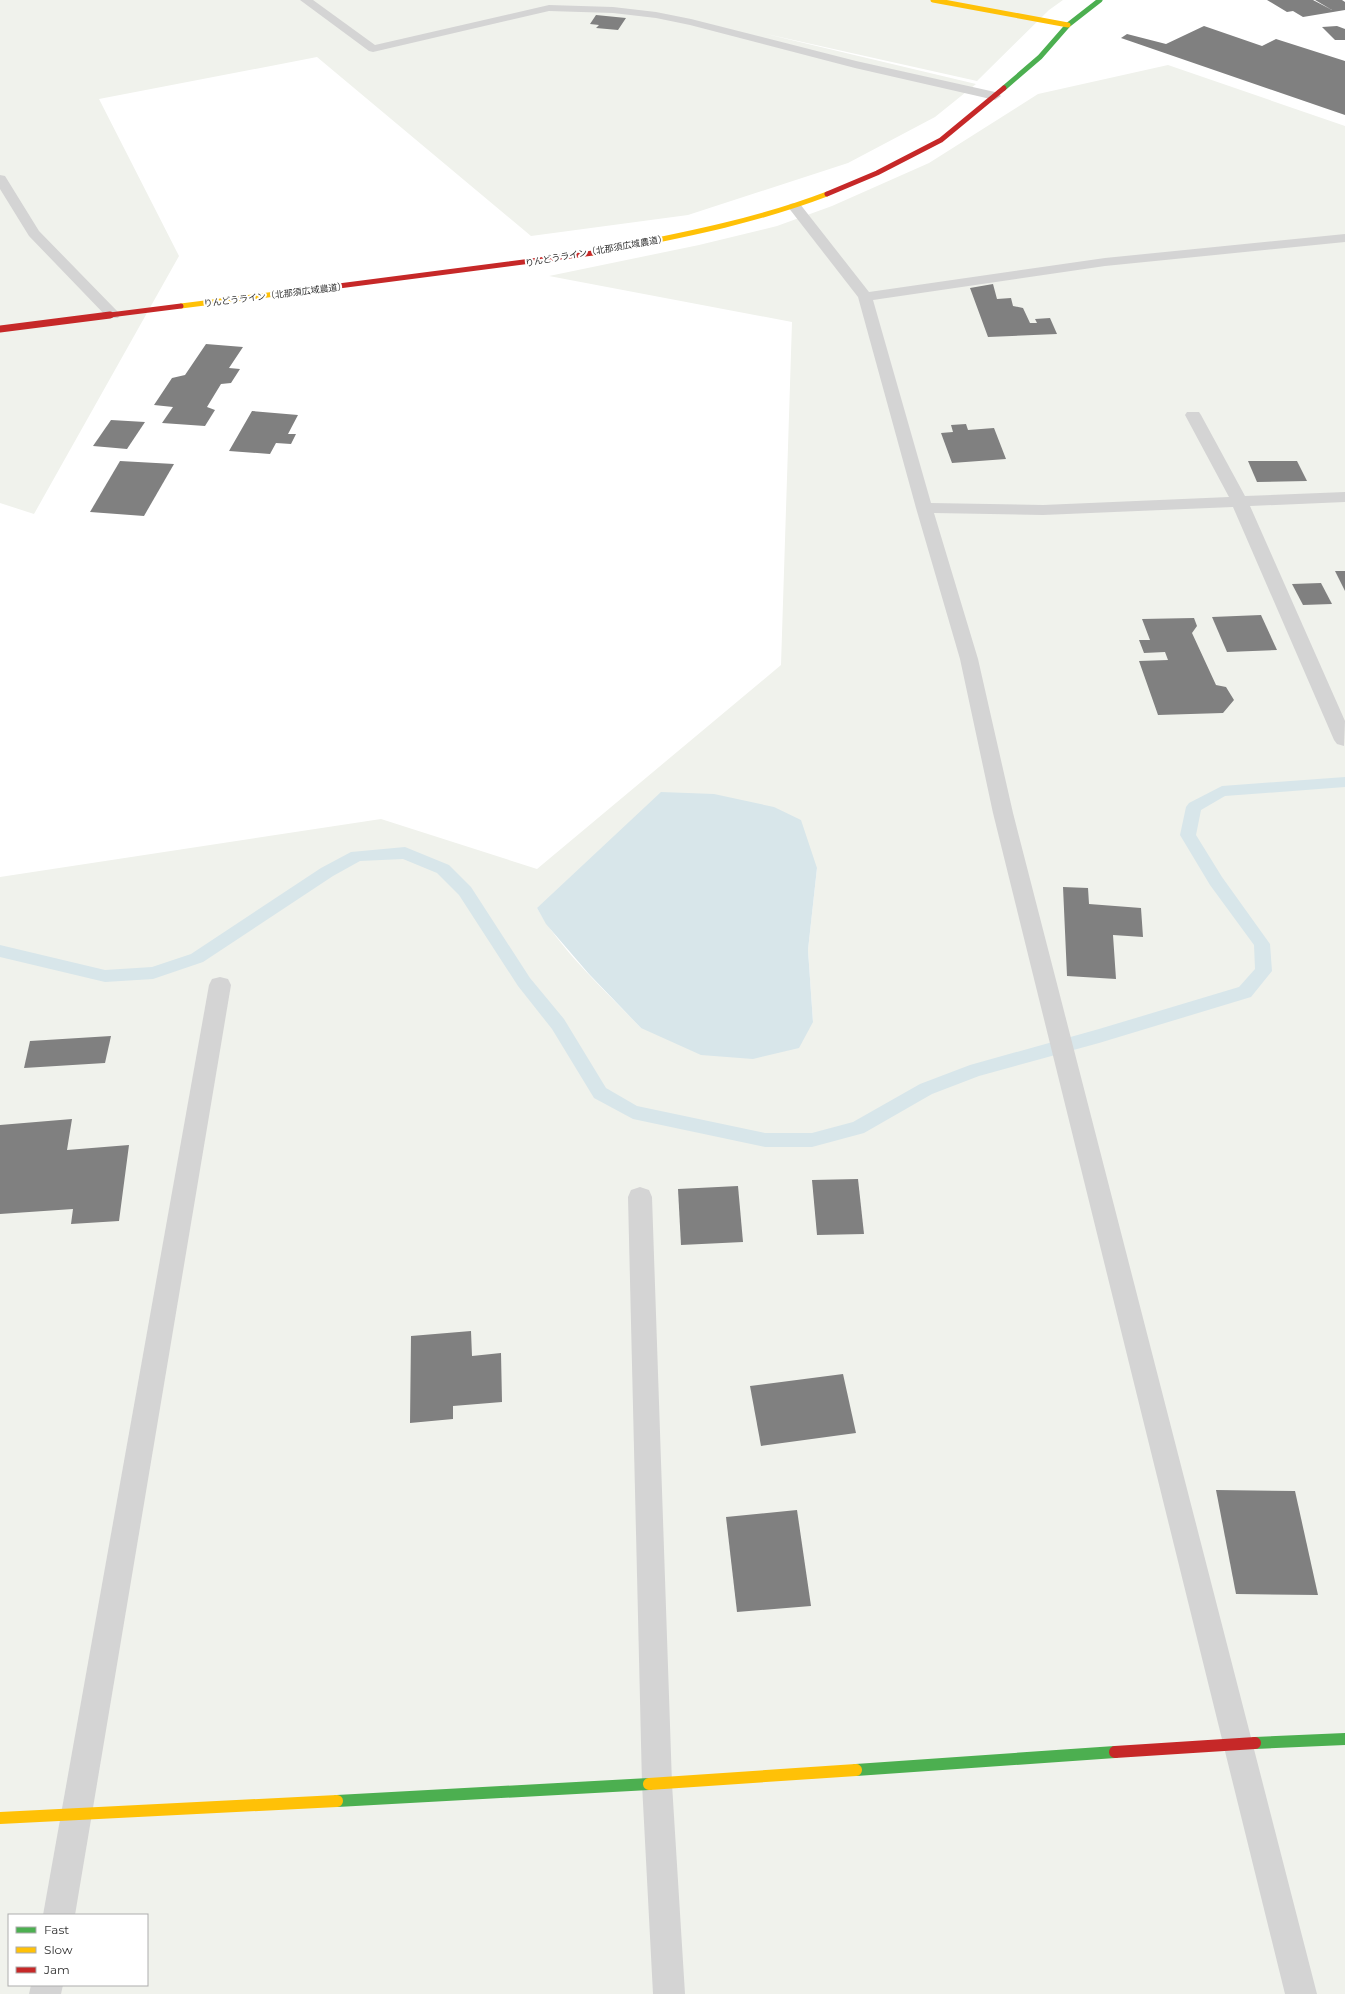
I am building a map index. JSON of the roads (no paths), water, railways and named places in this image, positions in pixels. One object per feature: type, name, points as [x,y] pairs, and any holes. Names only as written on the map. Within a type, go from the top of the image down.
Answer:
[{"type":"street","points":[[933,0],[1068,25]]},
{"type":"street","name":"りんどうライン（北那須広域農道）","points":[[0,329],[573,257],[737,223],[795,207],[877,173],[941,140],[1040,57],[1068,25],[1100,0]]},
{"type":"street","points":[[0,1818],[658,1784],[1237,1744],[1345,1739]]},
{"type":"lane","points":[[306,0],[373,49],[549,8],[613,10],[656,15],[995,96]]},
{"type":"lane","points":[[539,0],[549,8]]},
{"type":"lane","points":[[0,179],[34,233],[113,315]]},
{"type":"lane","points":[[795,207],[865,297],[924,508],[969,660],[1003,813],[1301,1994]]},
{"type":"lane","points":[[865,297],[1046,269],[1235,247],[1345,238]]},
{"type":"lane","points":[[1193,415],[1239,501],[1344,740]]},
{"type":"lane","points":[[924,508],[1043,510],[1345,497]]},
{"type":"lane","points":[[59,1914],[220,985]]},
{"type":"lane","points":[[640,1197],[658,1784],[669,1994]]},
{"type":"waterway","points":[[0,951],[105,976],[153,973],[197,958],[327,872],[357,856],[405,853],[443,869],[465,891],[524,982],[558,1024],[600,1093],[633,1112],[765,1140],[812,1140],[858,1128],[926,1089],[976,1070],[1099,1036],[1245,992],[1264,971],[1262,944],[1216,881],[1188,835],[1194,807],[1222,791],[1345,782]]}]
